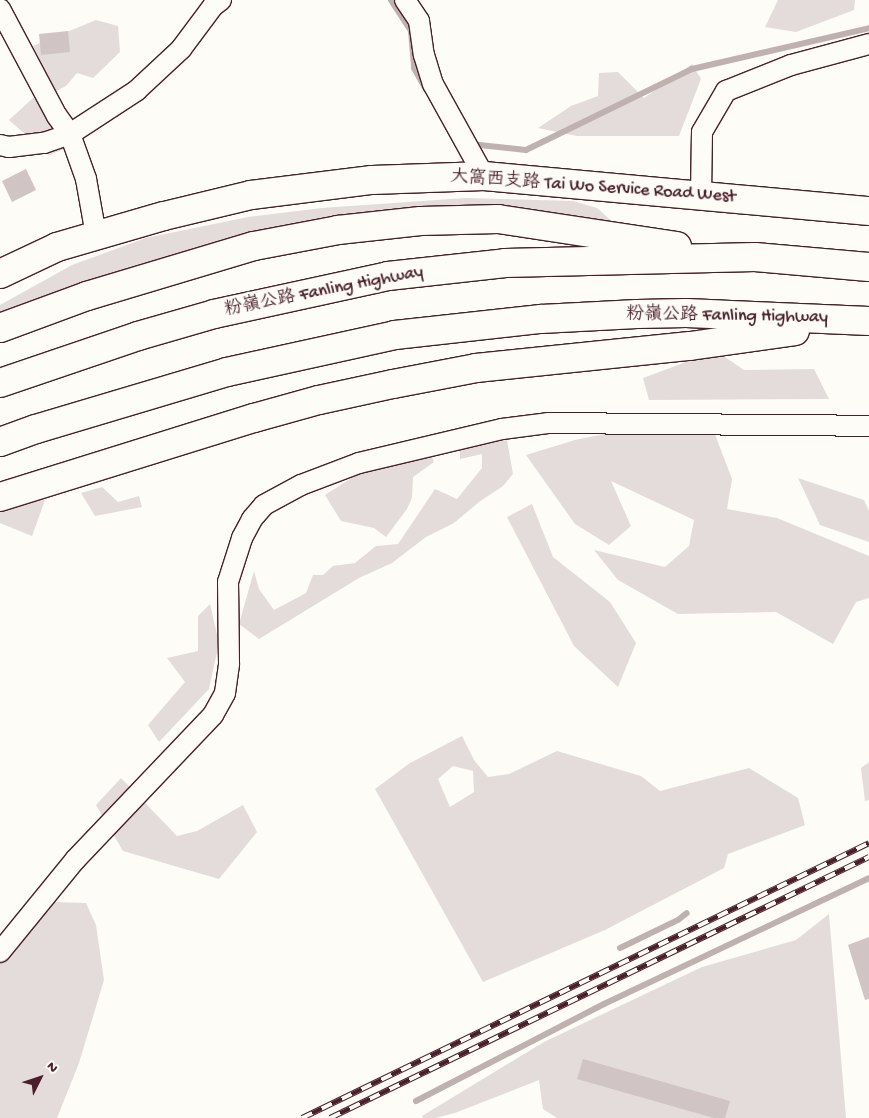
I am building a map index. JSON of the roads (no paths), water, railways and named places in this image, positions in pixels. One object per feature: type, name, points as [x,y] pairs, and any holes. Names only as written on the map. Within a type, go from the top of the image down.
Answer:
[{"type":"main road","name":"大窩西支路 Tai Wo Service Road West","points":[[0,274],[57,247],[98,234],[251,195],[479,165],[783,204],[869,211]]},
{"type":"main road","points":[[0,328],[87,296],[254,246],[338,230],[422,221],[498,219],[755,257]]},
{"type":"main road","name":"粉嶺公路 Fanling Highway","points":[[0,383],[138,336],[214,314],[388,276],[505,263],[755,257],[869,267]]},
{"type":"main road","name":"粉嶺公路 Fanling Highway","points":[[0,442],[36,429],[227,372],[395,335],[541,319],[637,314],[686,313],[865,321]]},
{"type":"main road","points":[[0,497],[254,418],[319,400],[393,384],[476,368],[690,346],[865,321]]},
{"type":"street","points":[[0,145],[9,147],[44,143],[70,134],[136,91],[181,49],[213,6],[221,0]]},
{"type":"street","points":[[405,0],[419,21],[424,55],[433,84],[479,165]]},
{"type":"street","points":[[0,9],[57,116],[70,134],[86,179],[94,224],[98,234]]},
{"type":"street","points":[[701,194],[702,132],[726,91],[791,65],[869,44]]},
{"type":"street","points":[[0,952],[75,860],[213,715],[225,693],[229,663],[228,582],[242,538],[252,519],[264,505],[301,485],[359,463],[502,428],[548,423],[869,426]]},
{"type":"waterway","points":[[391,0],[411,31],[414,68],[426,90]]},
{"type":"waterway","points":[[470,144],[526,150],[692,69],[869,28]]},
{"type":"waterway","points":[[416,1101],[604,1004],[869,878]]},
{"type":"waterway","points":[[620,948],[678,920],[687,913]]},
{"type":"railway","points":[[302,1118],[869,843]]},
{"type":"railway","points":[[330,1118],[869,857]]}]
